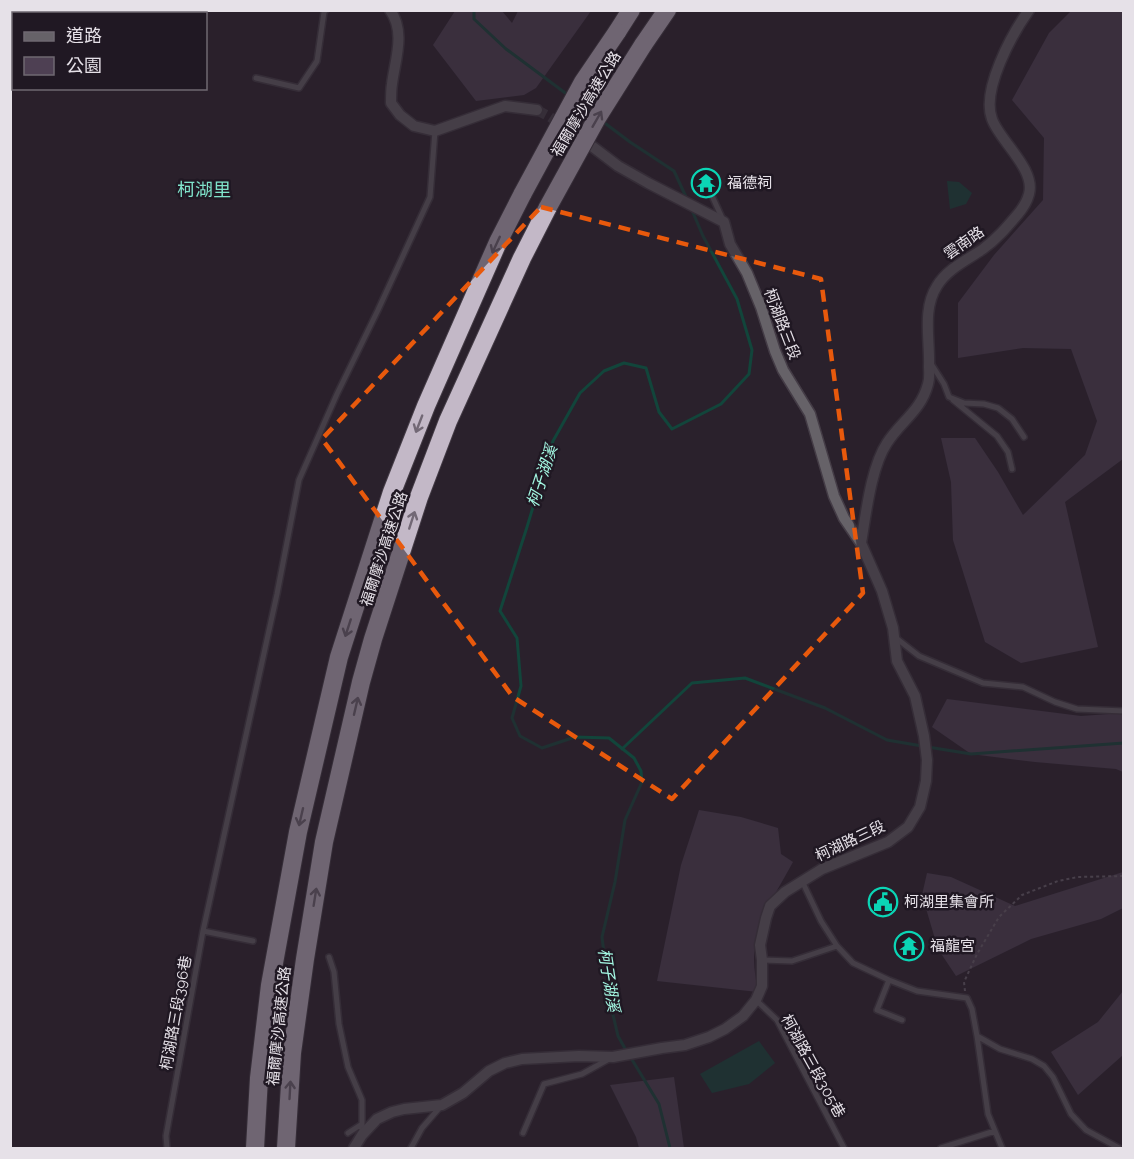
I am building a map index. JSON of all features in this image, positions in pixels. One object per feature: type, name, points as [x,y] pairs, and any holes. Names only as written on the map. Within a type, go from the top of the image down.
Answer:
[{"type":"highway","name":"福爾摩沙高速公路","points":[[255,1149],[259,1078],[270,985],[298,832],[339,657],[392,492],[426,406],[498,242],[583,82],[632,10]]},
{"type":"highway","name":"福爾摩沙高速公路","points":[[286,1149],[292,1053],[324,842],[361,682],[419,497],[448,420],[522,258],[597,118],[667,10]]},
{"type":"street","points":[[390,10],[398,28],[398,52],[391,103],[400,115],[414,126],[435,131],[505,106],[537,110]]},
{"type":"street","name":"雲南路","points":[[861,543],[877,464],[886,444],[896,430],[914,413],[929,382],[929,312],[937,286],[948,272],[998,237],[1026,204],[1030,192],[1028,176],[992,120],[989,108],[992,85],[1002,57],[1019,23],[1029,10]]},
{"type":"street","points":[[593,147],[618,166],[654,187],[724,222]]},
{"type":"street","name":"柯湖路三段","points":[[724,222],[730,243],[747,273],[761,307],[783,370],[810,414],[834,496],[844,518],[861,543],[882,591],[895,637],[897,661],[915,696],[927,760],[926,781],[920,807],[908,827],[888,842],[802,881],[770,906],[760,945],[762,986],[756,1000]]},
{"type":"street","points":[[354,1149],[362,1130],[377,1119],[392,1112],[442,1105],[463,1093],[489,1071],[505,1063],[522,1059],[613,1057],[685,1045],[725,1029],[742,1016],[756,1000]]},
{"type":"lane","points":[[256,78],[299,88],[317,61],[326,10]]},
{"type":"lane","name":"柯湖路三段396巷","points":[[167,1149],[166,1136],[203,931],[277,594],[299,480],[430,197],[435,131]]},
{"type":"lane","points":[[713,198],[724,222]]},
{"type":"lane","points":[[929,361],[950,397],[997,436],[1008,452],[1012,468]]},
{"type":"lane","points":[[950,397],[964,403],[984,404],[999,408],[1012,419],[1024,437]]},
{"type":"lane","points":[[895,637],[919,656],[983,682],[1023,687],[1055,702],[1077,709],[1124,711]]},
{"type":"lane","points":[[802,881],[821,921],[837,946],[853,963],[917,991],[967,998],[972,1009],[977,1036],[988,1114],[1002,1149]]},
{"type":"lane","points":[[203,931],[253,941]]},
{"type":"lane","points":[[762,960],[792,961],[837,946]]},
{"type":"lane","points":[[329,957],[334,972],[339,1024],[348,1067],[362,1100],[362,1130],[348,1133]]},
{"type":"lane","points":[[889,980],[877,1010],[902,1020]]},
{"type":"lane","name":"柯湖路三段305巷","points":[[756,1000],[777,1020],[844,1149]]},
{"type":"lane","points":[[977,1036],[1000,1049],[1032,1059],[1044,1066],[1053,1077],[1071,1114],[1086,1130],[1119,1149]]},
{"type":"lane","points":[[523,1133],[544,1084],[582,1074],[613,1057]]},
{"type":"lane","points":[[411,1149],[422,1128],[442,1105]]},
{"type":"lane","points":[[941,1149],[995,1131]]},
{"type":"path","points":[[967,998],[964,981],[977,954],[999,917],[1022,895],[1058,881],[1078,877],[1124,876]]},
{"type":"highlighted area","points":[[541,207],[821,279],[863,593],[672,799],[513,697],[322,439]]},
{"type":"green space","points":[[455,11],[502,11],[512,23],[518,11],[591,11],[536,88],[524,95],[476,101],[433,45]]},
{"type":"green space","points":[[1071,11],[1123,11],[1123,459],[1065,502],[1098,647],[1021,663],[985,642],[953,540],[951,482],[941,438],[975,438],[1023,515],[1085,455],[1097,421],[1071,349],[1023,348],[958,358],[958,303],[994,255],[1043,200],[1044,138],[1012,100],[1049,33]]},
{"type":"green space","points":[[947,699],[1081,716],[1123,713],[1123,772],[1116,769],[971,754],[932,727]]},
{"type":"green space","points":[[699,810],[741,817],[778,828],[781,854],[793,862],[762,920],[758,933],[754,959],[758,992],[657,981],[681,865]]},
{"type":"green space","points":[[1123,872],[1123,908],[1101,919],[1031,939],[956,976],[938,949],[922,895],[927,873],[951,877],[1015,906]]},
{"type":"green space","points":[[1123,991],[1123,1055],[1078,1095],[1051,1052],[1098,1022]]},
{"type":"green space","points":[[674,1077],[684,1148],[639,1148],[636,1137],[610,1085]]},
{"type":"shaded area","points":[[947,181],[959,182],[972,193],[966,204],[950,209]]},
{"type":"shaded area","points":[[759,1041],[775,1063],[749,1084],[712,1093],[700,1074]]},
{"type":"waterway","name":"柯子湖溪","points":[[474,10],[474,19],[506,49],[568,95]]},
{"type":"waterway","name":"柯子湖溪","points":[[578,103],[591,113]]},
{"type":"waterway","name":"柯子湖溪","points":[[602,121],[674,171],[687,199]]},
{"type":"waterway","name":"柯子湖溪","points":[[627,1052],[618,1036],[610,1002],[602,937],[615,882],[625,820],[642,782],[641,771],[634,758],[609,738],[575,737],[542,748],[520,736],[512,718],[521,686],[517,638],[500,611],[553,441],[580,393],[604,371],[624,363],[646,368],[659,412],[672,429],[721,404],[749,374],[752,350],[737,299],[703,236],[691,208]]},
{"type":"waterway","points":[[622,749],[692,683],[745,678],[825,708],[887,740],[922,746]]},
{"type":"waterway","points":[[928,747],[971,754],[1124,743]]},
{"type":"waterway","name":"柯子湖溪","points":[[631,1058],[659,1104],[670,1148]]},
{"type":"tunnel","points":[[537,110],[587,142]]},
{"type":"place","name":"福德祠","points":[[706,183]]},
{"type":"place","name":"柯湖里集會所","points":[[883,902]]},
{"type":"place","name":"福龍宮","points":[[909,946]]},
{"type":"district","name":"柯湖里","points":[[204,189]]}]
